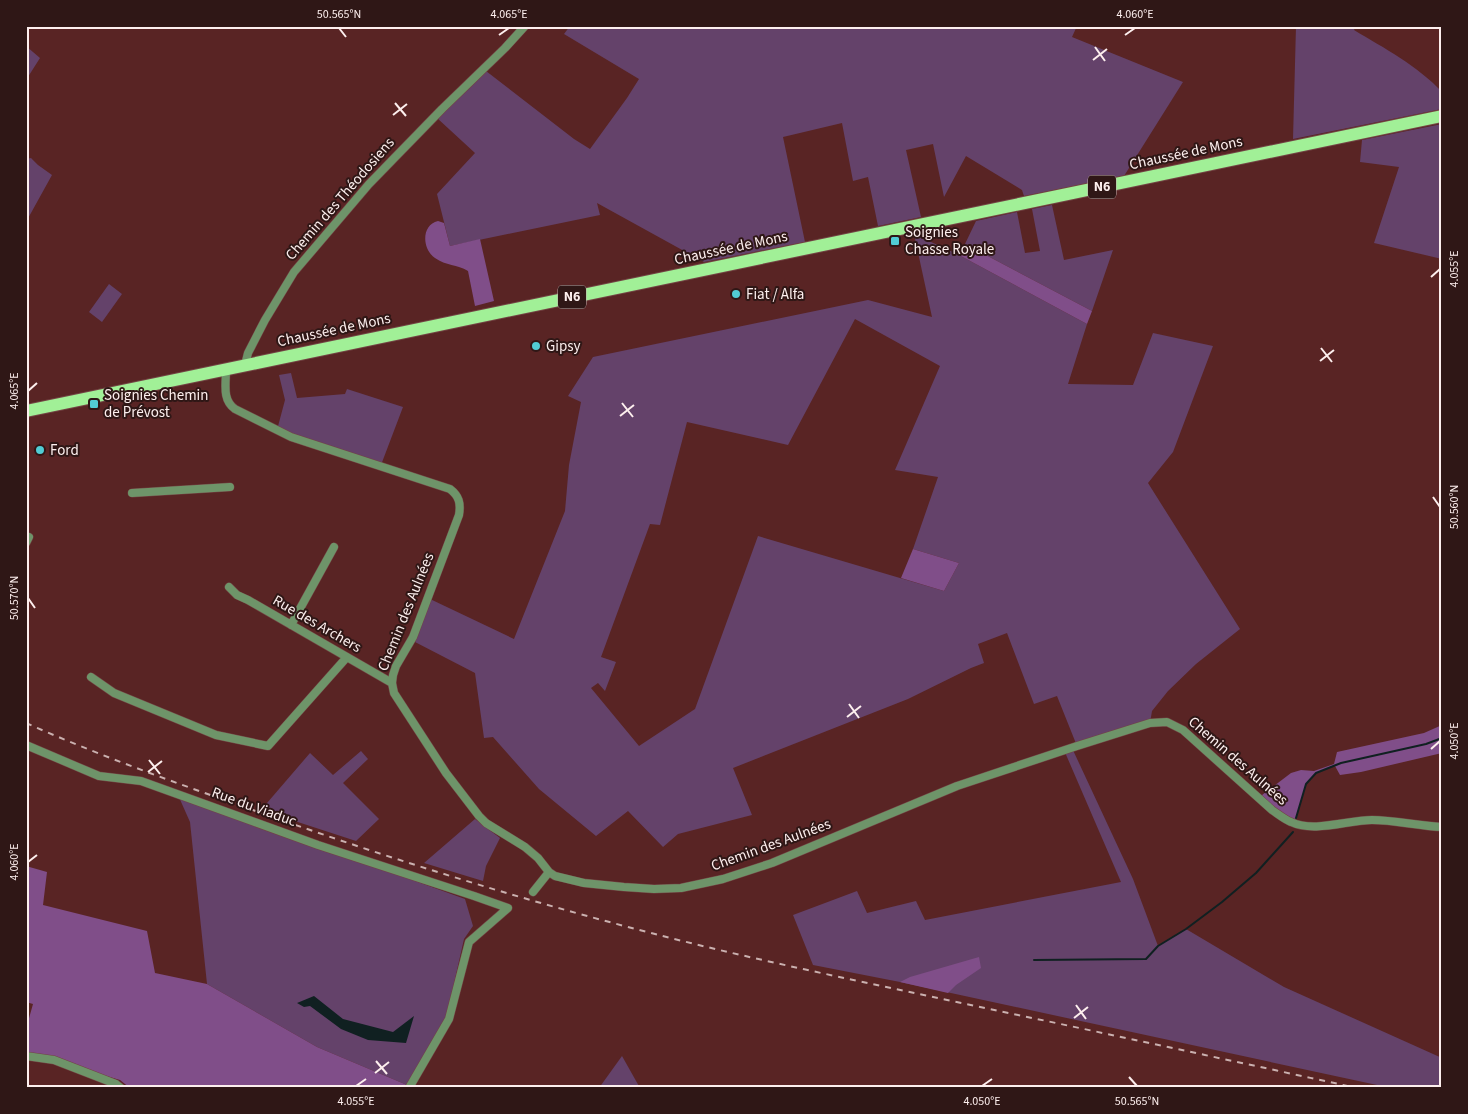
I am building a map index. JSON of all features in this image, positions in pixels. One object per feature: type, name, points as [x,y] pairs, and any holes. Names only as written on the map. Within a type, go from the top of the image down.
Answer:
[{"type":"main road","name":"Chaussée de Mons","points":[[26,411],[1442,116]]},
{"type":"street","name":"Chemin des Théodosiens","points":[[246,365],[248,353],[266,318],[294,272],[369,184],[525,26]]},
{"type":"street","name":"Chemin des Aulnées","points":[[226,370],[227,399],[235,408],[291,437],[450,489],[455,493],[460,502],[459,515],[413,637],[396,666],[392,683],[394,693],[446,773],[479,816],[490,826],[525,847],[555,876],[604,886],[661,889],[681,888],[732,876],[772,863],[948,790],[999,771],[1157,722],[1166,722],[1182,730],[1272,810],[1294,824],[1318,826],[1372,820],[1442,827]]},
{"type":"street","points":[[132,493],[230,487]]},
{"type":"street","points":[[291,625],[334,548]]},
{"type":"street","name":"Rue des Archers","points":[[229,587],[237,595],[392,683]]},
{"type":"street","points":[[91,677],[114,694],[216,735],[268,746],[347,657]]},
{"type":"street","name":"Rue du Viaduc","points":[[26,745],[99,776],[141,782],[318,845],[508,908],[469,942],[449,1019],[409,1088]]},
{"type":"street","points":[[533,892],[549,872]]},
{"type":"street","points":[[26,1056],[54,1060],[116,1084],[121,1088]]},
{"type":"shaded area","points":[[570,26],[1077,26],[1072,37],[1183,82],[1124,176],[1024,196],[1022,190],[966,156],[944,197],[933,144],[906,150],[921,217],[878,226],[868,177],[853,181],[842,123],[783,137],[805,242],[704,262],[597,203],[600,215],[450,246],[437,194],[475,153],[437,118],[486,71],[574,139],[590,149],[639,79],[564,34]]},
{"type":"shaded area","points":[[1296,26],[1356,26],[1354,30],[1400,58],[1433,83],[1442,92],[1442,109],[1293,139]]},
{"type":"shaded area","points":[[26,46],[40,58],[26,80]]},
{"type":"shaded area","points":[[1442,124],[1442,259],[1374,243],[1399,167],[1360,162],[1362,140]]},
{"type":"shaded area","points":[[31,158],[52,175],[26,222],[26,159]]},
{"type":"shaded area","points":[[1052,205],[1064,260],[1113,250],[1092,311],[965,244],[976,221],[1017,212],[1025,253],[1040,251],[1032,209]]},
{"type":"shaded area","points":[[438,221],[444,223],[450,246],[480,239],[494,301],[475,306],[468,271],[439,261],[431,254],[426,243],[426,232],[432,223]]},
{"type":"shaded area","points":[[914,234],[959,255],[1087,324],[1068,384],[1133,385],[1153,333],[1213,346],[1173,452],[1148,483],[1240,629],[1196,664],[1168,691],[1152,711],[1150,723],[1077,746],[1057,696],[1034,704],[1007,633],[978,644],[984,663],[908,699],[733,768],[752,815],[678,834],[663,847],[628,811],[596,836],[539,789],[493,737],[484,738],[475,673],[415,642],[430,599],[514,639],[565,511],[569,465],[581,402],[568,396],[593,357],[868,300],[932,317]],"holes":[[[855,319],[940,366],[895,470],[938,477],[913,549],[959,563],[944,591],[758,536],[695,709],[639,746],[591,688],[598,683],[605,691],[616,662],[601,657],[650,524],[660,525],[687,422],[788,445]]]},
{"type":"shaded area","points":[[965,244],[1092,311],[1087,324],[959,255]]},
{"type":"shaded area","points":[[109,284],[122,294],[102,322],[89,312]]},
{"type":"shaded area","points":[[291,373],[297,398],[345,394],[347,389],[403,407],[381,465],[277,430],[285,400],[279,375]]},
{"type":"shaded area","points":[[913,549],[959,563],[944,591],[901,578]]},
{"type":"shaded area","points":[[1442,725],[1442,753],[1361,772],[1340,775],[1335,766],[1316,773],[1306,784],[1294,824],[1258,798],[1291,773],[1301,770],[1314,771],[1334,764],[1337,752],[1424,733]]},
{"type":"shaded area","points":[[1072,748],[1133,879],[1158,946],[1186,929],[1284,987],[1442,1058],[1442,1088],[1391,1088],[813,965],[793,915],[857,891],[867,913],[916,901],[925,920],[1121,882],[1064,750]]},
{"type":"shaded area","points":[[361,751],[368,759],[343,783],[379,819],[356,841],[261,810],[310,753],[333,775]]},
{"type":"shaded area","points":[[178,795],[465,899],[473,926],[464,939],[446,1019],[407,1085],[317,1047],[207,984],[190,822]]},
{"type":"shaded area","points":[[475,819],[500,838],[486,866],[483,881],[424,863]]},
{"type":"shaded area","points":[[26,866],[47,872],[43,905],[147,931],[155,973],[207,984],[317,1047],[407,1085],[406,1088],[130,1088],[120,1080],[26,1053],[26,1029],[33,1004],[26,1002]]},
{"type":"shaded area","points":[[979,957],[981,968],[956,985],[948,993],[900,982],[910,977]]},
{"type":"shaded area","points":[[314,996],[343,1019],[393,1032],[414,1016],[406,1043],[368,1040],[341,1029],[310,1006],[304,1007],[297,1003]]},
{"type":"shaded area","points":[[622,1056],[640,1088],[599,1088]]},
{"type":"waterway","points":[[1296,818],[1306,784],[1316,773],[1341,763],[1426,744],[1442,738]]},
{"type":"waterway","points":[[1034,960],[1146,959],[1158,946],[1186,929],[1256,873],[1293,832]]},
{"type":"railway","points":[[26,723],[149,773],[320,833],[460,879],[555,907],[687,942],[796,967],[1357,1088]]},
{"type":"place","name":"Soignies Chasse Royale","points":[[895,241]]},
{"type":"place","name":"Fiat / Alfa","points":[[736,294]]},
{"type":"place","name":"Gipsy","points":[[536,346]]},
{"type":"place","name":"Soignies Chemin de Prévost","points":[[94,404]]},
{"type":"place","name":"Ford","points":[[40,450]]}]
